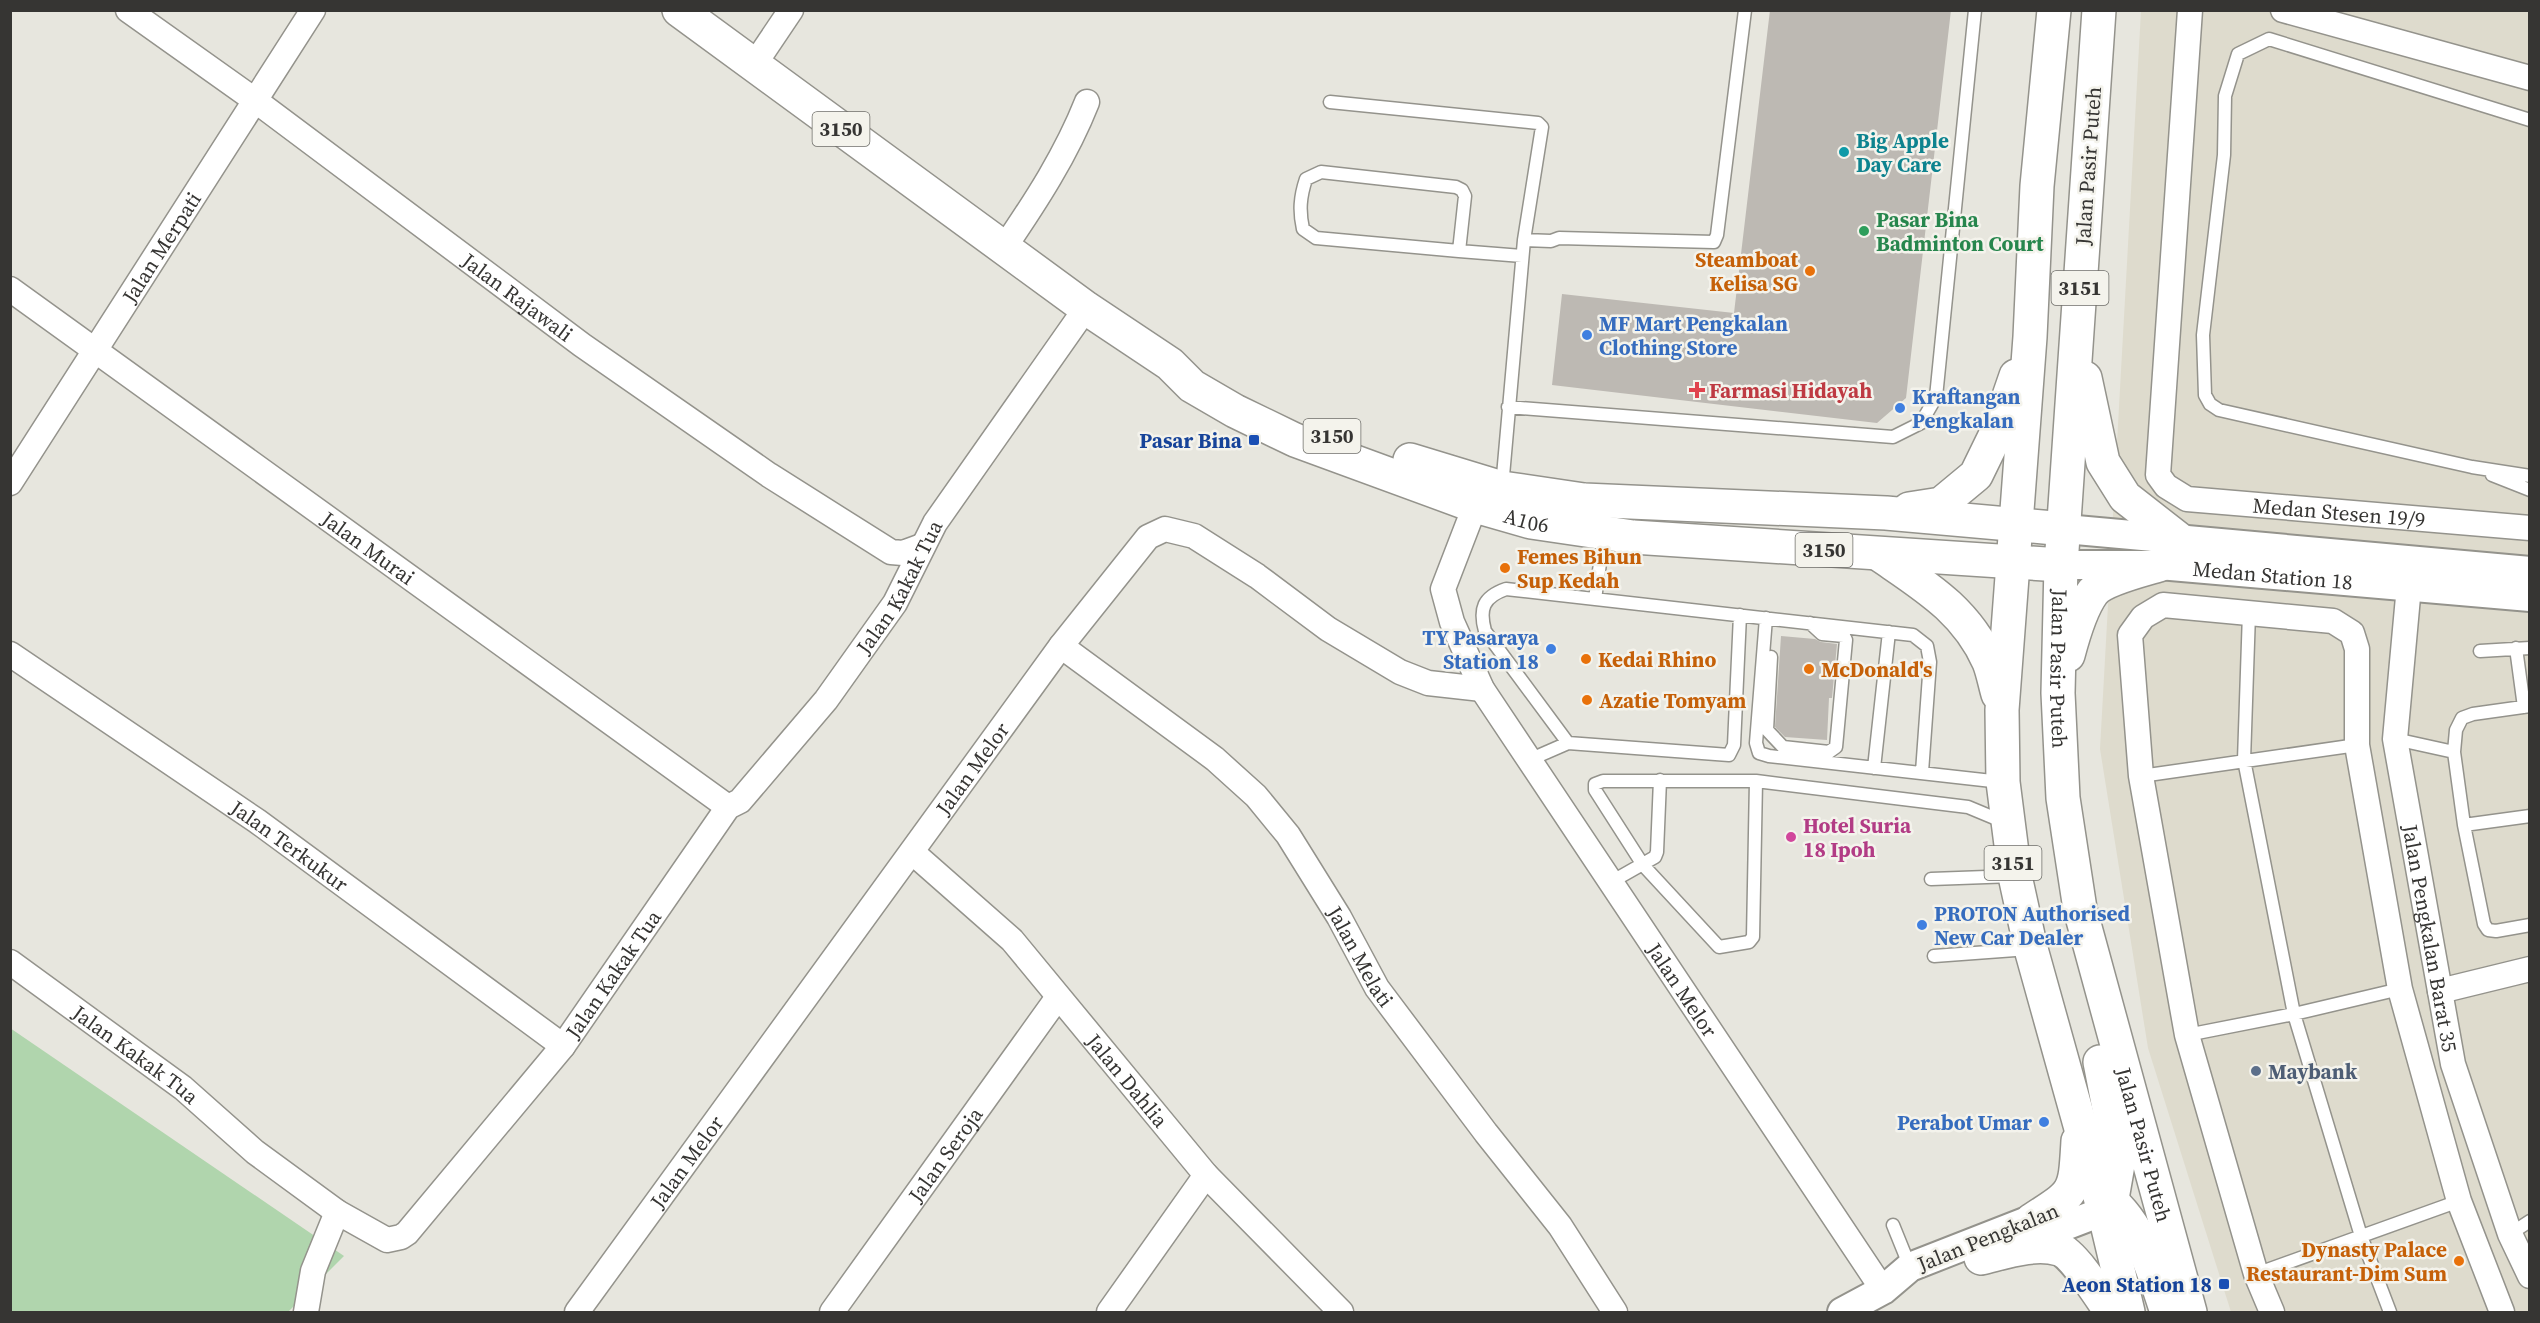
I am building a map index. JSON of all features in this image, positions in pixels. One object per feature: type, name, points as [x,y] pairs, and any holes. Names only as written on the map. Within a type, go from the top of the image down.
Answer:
[{"type":"main road","name":"3150","points":[[679,10],[1086,308],[1170,364],[1192,386],[1234,411],[1295,440],[1475,506]]},
{"type":"main road","name":"3151","points":[[2054,10],[2037,186],[2015,563],[2002,710],[2002,782],[2015,876],[2031,949],[2079,1119],[2105,1201],[2128,1312]]},
{"type":"main road","name":"Jalan Pasir Puteh","points":[[2099,10],[2061,565],[2058,693],[2063,798],[2079,909],[2190,1312]]},
{"type":"main road","points":[[1886,513],[1941,504],[1976,476],[1995,434],[2030,336]]},
{"type":"main road","points":[[2077,341],[2103,462],[2125,497],[2181,540]]},
{"type":"main road","name":"3150","points":[[1170,364],[1199,374],[1300,426],[1502,488]]},
{"type":"main road","name":"A106","points":[[1502,488],[1589,520]]},
{"type":"main road","name":"A106","points":[[1475,506],[1532,522],[1589,520]]},
{"type":"main road","name":"3150","points":[[1589,520],[1886,513],[2016,524]]},
{"type":"main road","name":"3150","points":[[1589,520],[1879,554],[2015,563]]},
{"type":"main road","name":"Medan Station 18","points":[[2016,524],[2065,529]]},
{"type":"main road","points":[[1879,554],[1939,595],[1969,628],[1990,663],[2002,710]]},
{"type":"main road","name":"Medan Station 18","points":[[2015,563],[2061,565]]},
{"type":"main road","points":[[2058,693],[2074,632],[2094,591],[2124,575],[2159,565]]},
{"type":"main road","points":[[2079,909],[2097,1050],[2119,1159],[2105,1201],[2123,1212],[2142,1240],[2167,1312]]},
{"type":"main road","points":[[2032,1220],[2069,1194],[2076,1182],[2079,1119]]},
{"type":"main road","points":[[1982,1258],[2035,1246],[2061,1249],[2077,1265],[2111,1312]]},
{"type":"street","name":"Jalan Rajawali","points":[[128,10],[256,101],[582,345],[769,474],[891,552],[903,553],[922,546]]},
{"type":"street","name":"Jalan Merpati","points":[[10,483],[313,10]]},
{"type":"street","points":[[754,65],[791,10]]},
{"type":"street","name":"Medan Stesen 19/9","points":[[2190,10],[2158,475],[2166,486],[2187,499],[2529,528]]},
{"type":"street","points":[[2283,10],[2529,78]]},
{"type":"street","points":[[1004,248],[1035,202],[1073,137],[1087,102]]},
{"type":"street","name":"Jalan Murai","points":[[10,289],[728,807]]},
{"type":"street","name":"Jalan Kakak Tua","points":[[10,962],[183,1088],[255,1152],[337,1212],[387,1240],[401,1237],[407,1233],[563,1046],[728,807],[740,801],[826,700],[895,603],[935,523],[1086,308]]},
{"type":"street","name":"Jalan Melor","points":[[1475,506],[1443,589],[1452,622],[1482,689],[1883,1290]]},
{"type":"street","name":"Jalan Melor","points":[[577,1312],[1062,646],[1148,537],[1165,529],[1194,536],[1257,576],[1328,629],[1400,672],[1428,683],[1482,689]]},
{"type":"street","name":"Medan Station 18","points":[[2065,529],[2529,571]]},
{"type":"street","name":"Medan Station 18","points":[[2061,565],[2159,565],[2529,597]]},
{"type":"street","name":"Jalan Pengkalan Barat 35","points":[[2409,586],[2395,739],[2453,1064],[2495,1191],[2520,1228],[2529,1276]]},
{"type":"street","points":[[2272,1312],[2256,1274],[2187,1035],[2140,776],[2130,635],[2143,617],[2163,605],[2333,621],[2352,633],[2357,649],[2357,745],[2400,989],[2459,1201],[2502,1312]]},
{"type":"street","name":"Jalan Melati","points":[[1062,646],[1215,759],[1256,796],[1288,835],[1311,871],[1377,988],[1486,1133],[1560,1226],[1615,1312]]},
{"type":"street","name":"Jalan Terkukur","points":[[10,654],[266,828],[563,1046]]},
{"type":"street","points":[[2357,745],[2395,739]]},
{"type":"street","name":"Jalan Dahlia","points":[[912,852],[1012,940],[1206,1175],[1341,1312]]},
{"type":"street","points":[[2440,991],[2529,969]]},
{"type":"street","name":"Jalan Seroja","points":[[832,1312],[1058,997]]},
{"type":"street","points":[[1109,1312],[1206,1175]]},
{"type":"street","points":[[2459,1201],[2495,1191]]},
{"type":"street","name":"Jalan Pengkalan","points":[[1883,1290],[1906,1289],[1982,1258],[2105,1201]]},
{"type":"street","name":"Jalan Pengkalan","points":[[1842,1312],[1883,1290],[1910,1267],[2032,1220],[2105,1201]]},
{"type":"street","points":[[306,1312],[313,1271],[337,1212]]},
{"type":"lane","points":[[1524,240],[1551,241],[1559,238],[1714,242],[1718,236],[1745,10]]},
{"type":"lane","points":[[1508,407],[1893,436],[1921,423],[1936,397],[1975,10]]},
{"type":"lane","points":[[2529,120],[2269,39],[2238,54],[2225,96],[2224,154],[2203,335],[2205,395],[2210,404],[2218,410],[2472,467],[2529,476]]},
{"type":"lane","points":[[1330,102],[1538,123],[1542,127],[1522,256],[1502,488]]},
{"type":"lane","points":[[1459,251],[1465,196],[1462,190],[1456,187],[1321,172],[1306,179],[1300,212],[1303,229],[1316,238],[1459,251],[1522,256]]},
{"type":"lane","points":[[2472,467],[2529,490]]},
{"type":"lane","points":[[1589,520],[1595,599]]},
{"type":"lane","points":[[1568,743],[1485,631],[1481,618],[1484,605],[1492,594],[1506,590],[1913,635],[1927,646],[1930,662],[1922,772]]},
{"type":"lane","points":[[2249,613],[2244,760],[2294,1014],[2361,1236],[2390,1312]]},
{"type":"lane","points":[[1529,760],[1568,743],[1729,756],[1734,745],[1740,615]]},
{"type":"lane","points":[[1766,618],[1756,743],[1760,753],[1769,756],[2002,782]]},
{"type":"lane","points":[[1764,647],[1771,658],[1767,730],[1783,747],[1829,752],[1836,747],[1846,640],[1844,636],[1822,634],[1810,623]]},
{"type":"lane","points":[[1874,768],[1889,632]]},
{"type":"lane","points":[[2516,648],[2527,706],[2473,714],[2462,718],[2456,730],[2454,752],[2464,825],[2484,924],[2488,930],[2496,931],[2529,924]]},
{"type":"lane","points":[[2480,651],[2529,648]]},
{"type":"lane","points":[[2395,739],[2454,752]]},
{"type":"lane","points":[[2140,776],[2357,745]]},
{"type":"lane","points":[[1611,882],[1652,860],[1657,852],[1660,780]]},
{"type":"lane","points":[[1756,781],[1752,940],[1722,948],[1717,947],[1643,865],[1594,790],[1595,784],[1603,781],[1756,781],[1968,807],[2009,824]]},
{"type":"lane","points":[[2464,825],[2529,816]]},
{"type":"lane","points":[[1931,879],[2015,876]]},
{"type":"lane","points":[[1934,956],[2031,949]]},
{"type":"lane","points":[[2187,1035],[2294,1014],[2400,989]]},
{"type":"lane","points":[[2256,1274],[2459,1201]]},
{"type":"lane","points":[[1893,1226],[1910,1267]]},
{"type":"shaded area","points":[[2141,11],[2529,11],[2529,1312],[2231,1312],[2148,1048],[2100,749]]},
{"type":"green space","points":[[10,1028],[344,1256],[288,1312],[11,1312]]},
{"type":"building","name":"Big Apple Day Care","points":[[1770,10],[1951,10],[1906,398],[1877,423],[1552,385],[1562,294],[1734,313]]},
{"type":"building","name":"McDonald's","points":[[1781,636],[1815,639],[1837,644],[1832,698],[1829,698],[1827,740],[1785,737],[1775,727]]},
{"type":"place","name":"Big Apple Day Care","points":[[1844,152]]},
{"type":"place","name":"Pasar Bina Badminton Court","points":[[1864,231]]},
{"type":"place","name":"Steamboat Kelisa SG","points":[[1810,271]]},
{"type":"place","name":"MF Mart Pengkalan Clothing Store","points":[[1587,335]]},
{"type":"place","name":"Farmasi Hidayah","points":[[1697,390]]},
{"type":"place","name":"Kraftangan Pengkalan","points":[[1900,408]]},
{"type":"place","name":"Pasar Bina","points":[[1254,440]]},
{"type":"place","name":"Femes Bihun Sup Kedah","points":[[1505,568]]},
{"type":"place","name":"TY Pasaraya Station 18","points":[[1551,649]]},
{"type":"place","name":"Kedai Rhino","points":[[1586,659]]},
{"type":"place","name":"McDonald's","points":[[1809,669]]},
{"type":"place","name":"Azatie Tomyam","points":[[1587,700]]},
{"type":"place","name":"Hotel Suria 18 Ipoh","points":[[1791,837]]},
{"type":"place","name":"PROTON Authorised New Car Dealer","points":[[1922,925]]},
{"type":"place","name":"Maybank","points":[[2256,1071]]},
{"type":"place","name":"Perabot Umar","points":[[2044,1122]]},
{"type":"place","name":"Dynasty Palace Restaurant-Dim Sum","points":[[2459,1261]]},
{"type":"place","name":"Aeon Station 18","points":[[2224,1284]]}]
